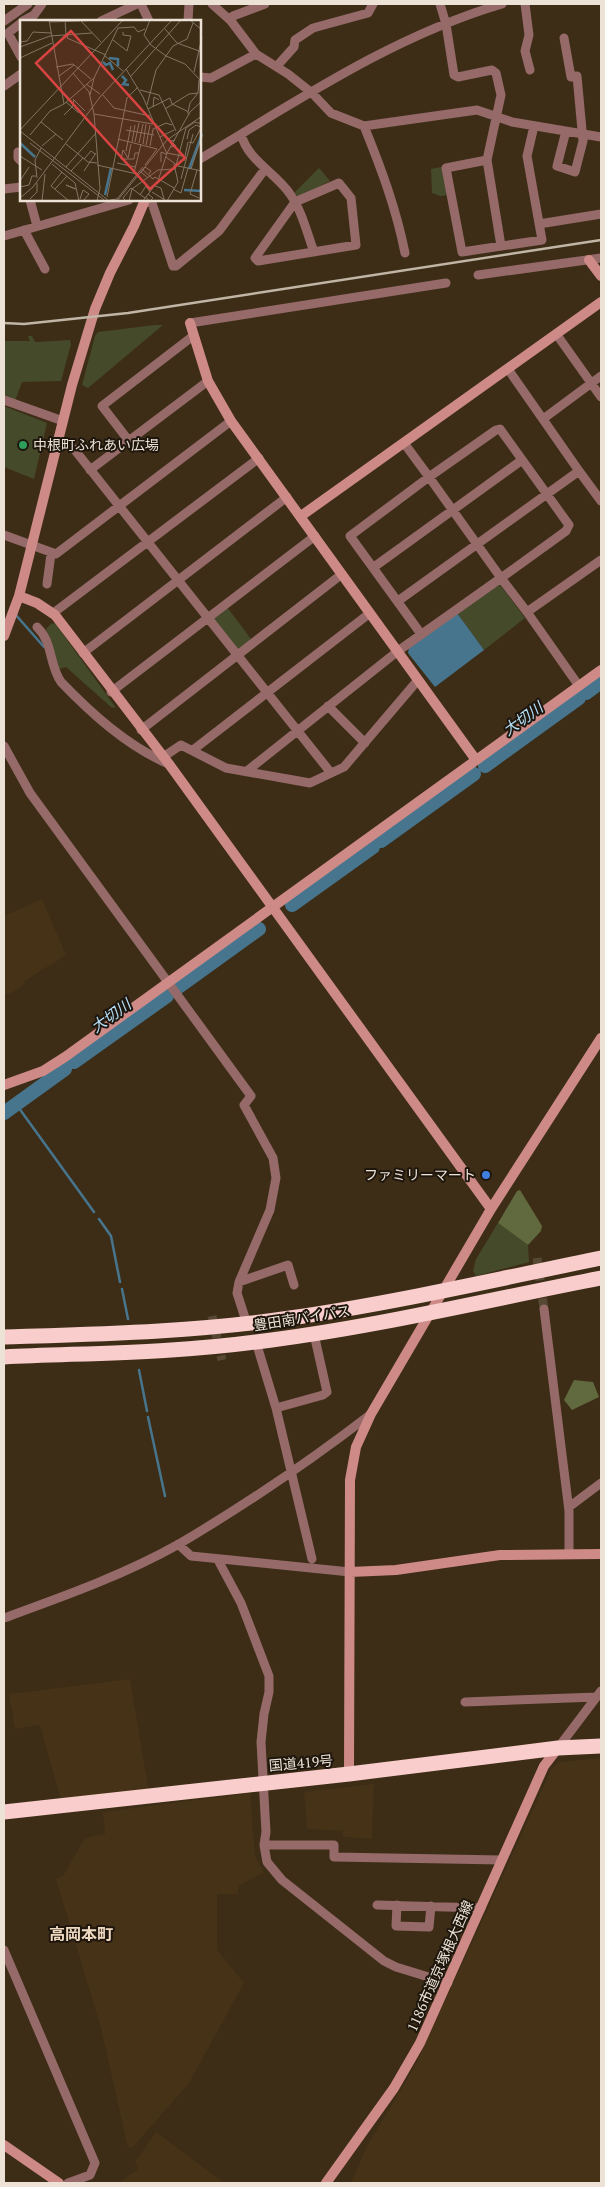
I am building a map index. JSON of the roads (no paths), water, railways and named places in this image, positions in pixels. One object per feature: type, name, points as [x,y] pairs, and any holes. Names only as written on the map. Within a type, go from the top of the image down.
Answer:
[{"type":"highway","name":"豊田南バイパス","points":[[4,1338],[247,1324],[290,1318],[447,1286],[601,1258]]},
{"type":"highway","name":"豊田南バイパス","points":[[4,1357],[169,1350],[256,1342],[426,1316],[601,1278]]},
{"type":"highway","points":[[447,1286],[455,1294],[463,1294],[533,1281],[584,1281]]},
{"type":"highway","points":[[290,1318],[339,1321],[408,1308],[418,1309],[426,1316]]},
{"type":"highway","name":"国道419号","points":[[4,1812],[348,1774],[558,1748],[601,1746]]},
{"type":"street","points":[[4,21],[28,4]]},
{"type":"street","points":[[25,20],[34,15],[42,4]]},
{"type":"street","points":[[103,20],[137,4]]},
{"type":"street","points":[[141,4],[149,20]]},
{"type":"street","points":[[188,20],[189,4]]},
{"type":"street","points":[[212,4],[231,21],[256,54],[277,66],[312,93],[331,113],[364,126],[477,110],[534,126],[601,137]]},
{"type":"street","points":[[231,21],[233,16],[264,4]]},
{"type":"street","points":[[277,66],[294,48],[295,40],[314,28],[368,13],[373,4]]},
{"type":"street","points":[[440,4],[446,24],[454,75],[458,77],[492,70],[496,73],[500,95],[498,117],[487,160],[501,246]]},
{"type":"street","points":[[201,158],[404,41],[462,16],[502,4]]},
{"type":"street","points":[[525,4],[529,35],[525,51],[530,70]]},
{"type":"street","points":[[20,24],[8,34],[20,55]]},
{"type":"street","points":[[564,38],[570,77],[577,76],[583,134],[575,172],[557,166],[566,131]]},
{"type":"street","points":[[201,77],[211,78],[256,54]]},
{"type":"street","points":[[4,86],[20,75]]},
{"type":"street","points":[[364,126],[385,175],[397,214],[405,252]]},
{"type":"street","points":[[487,160],[446,168],[462,252],[542,240],[527,156],[534,126]]},
{"type":"street","points":[[241,134],[248,150],[265,170],[289,192],[295,202],[314,252]]},
{"type":"street","points":[[4,636],[20,596],[63,421],[102,292],[145,201],[152,203],[173,266],[176,266],[219,231],[265,170]]},
{"type":"street","points":[[339,183],[351,198],[356,245],[258,261],[255,258],[295,202],[339,183]]},
{"type":"street","points":[[4,189],[20,187]]},
{"type":"street","points":[[30,201],[37,226]]},
{"type":"street","points":[[4,236],[124,201]]},
{"type":"street","points":[[539,224],[601,214]]},
{"type":"street","points":[[24,230],[45,269]]},
{"type":"street","points":[[478,275],[601,258]]},
{"type":"street","points":[[589,260],[601,276]]},
{"type":"street","points":[[446,283],[190,323],[208,381],[231,421],[302,516],[476,760]]},
{"type":"street","points":[[302,516],[601,302]]},
{"type":"street","points":[[557,335],[601,397]]},
{"type":"street","points":[[129,441],[102,406],[193,336]]},
{"type":"street","points":[[508,369],[601,501]]},
{"type":"street","points":[[543,419],[601,376]]},
{"type":"street","points":[[90,470],[208,381]]},
{"type":"street","points":[[4,400],[63,421]]},
{"type":"street","points":[[4,535],[51,554],[56,554],[231,421]]},
{"type":"street","points":[[247,771],[398,651],[566,531],[569,525],[500,429],[496,430],[350,536],[421,634]]},
{"type":"street","points":[[58,442],[74,449],[119,508],[331,772]]},
{"type":"street","points":[[404,443],[579,686]]},
{"type":"street","points":[[55,615],[56,611],[259,458]]},
{"type":"street","points":[[374,567],[453,512],[522,460]]},
{"type":"street","points":[[398,601],[579,471]]},
{"type":"street","points":[[83,653],[288,497]]},
{"type":"street","points":[[112,692],[315,536]]},
{"type":"street","points":[[47,584],[51,554]]},
{"type":"street","points":[[527,612],[601,560]]},
{"type":"street","points":[[141,730],[342,574]]},
{"type":"street","points":[[20,596],[37,603],[55,615],[166,761],[491,1209]]},
{"type":"street","points":[[193,750],[370,613]]},
{"type":"street","points":[[37,627],[45,634],[54,673],[61,682],[116,732],[147,754],[166,761]]},
{"type":"street","points":[[4,1084],[43,1071],[601,670]]},
{"type":"street","points":[[166,761],[181,745],[226,768],[310,782],[344,767],[418,680]]},
{"type":"street","points":[[328,706],[365,743]]},
{"type":"street","points":[[4,746],[30,793],[251,1096],[244,1105],[276,1166],[276,1178],[270,1210],[239,1282],[237,1293],[247,1324]]},
{"type":"street","points":[[348,1774],[352,1466],[358,1441],[426,1316],[447,1286],[491,1209],[601,1038]]},
{"type":"street","points":[[239,1282],[288,1266],[294,1286]]},
{"type":"street","points":[[544,1309],[569,1507],[569,1554]]},
{"type":"street","points":[[276,1408],[323,1396],[327,1392],[314,1334]]},
{"type":"street","points":[[256,1342],[276,1408],[312,1559]]},
{"type":"street","points":[[4,1618],[65,1596],[178,1544],[322,1451],[371,1414]]},
{"type":"street","points":[[569,1507],[601,1483]]},
{"type":"street","points":[[178,1544],[191,1556],[350,1572],[396,1570],[500,1555],[601,1554]]},
{"type":"street","points":[[218,1560],[241,1603],[268,1676],[269,1692],[261,1742],[265,1782],[266,1832],[264,1845],[267,1862],[282,1880],[361,1945],[396,1967],[448,1983]]},
{"type":"street","points":[[465,1702],[599,1694]]},
{"type":"street","points":[[558,1748],[599,1694]]},
{"type":"street","name":"1186市道京塚根大西線","points":[[326,2183],[402,2076],[420,2043],[544,1766],[558,1748]]},
{"type":"street","points":[[264,1845],[334,1845],[334,1858],[502,1860]]},
{"type":"street","points":[[377,1905],[481,1908]]},
{"type":"street","points":[[396,1905],[396,1926],[429,1927],[431,1906]]},
{"type":"street","points":[[4,1950],[8,1970],[95,2163],[90,2175],[68,2183]]},
{"type":"street","points":[[4,2145],[59,2183]]},
{"type":"water","points":[[457,613],[484,650],[435,687],[408,653],[409,647]]},
{"type":"waterway","points":[[15,614],[44,647]]},
{"type":"waterway","name":"大切川","points":[[586,693],[601,682]]},
{"type":"waterway","name":"大切川","points":[[485,766],[579,698]]},
{"type":"waterway","name":"大切川","points":[[381,841],[474,774]]},
{"type":"waterway","name":"大切川","points":[[292,905],[373,847]]},
{"type":"waterway","name":"大切川","points":[[177,988],[259,929]]},
{"type":"waterway","name":"大切川","points":[[74,1062],[167,996]]},
{"type":"waterway","name":"大切川","points":[[4,1113],[65,1069]]},
{"type":"waterway","points":[[16,1104],[94,1212]]},
{"type":"waterway","points":[[99,1219],[111,1236],[120,1282]]},
{"type":"waterway","points":[[122,1289],[128,1319]]},
{"type":"waterway","points":[[139,1370],[147,1411]]},
{"type":"waterway","points":[[148,1417],[165,1496]]},
{"type":"tunnel","points":[[537,1258],[544,1309]]},
{"type":"tunnel","points":[[212,1316],[222,1360]]},
{"type":"railway","points":[[4,323],[24,324],[128,313],[601,240]]},
{"type":"place","name":"中根町ふれあい広場","points":[[23,445]]},
{"type":"place","name":"ファミリーマート","points":[[486,1175]]},
{"type":"district","name":"高岡本町","points":[[81,1934]]}]
